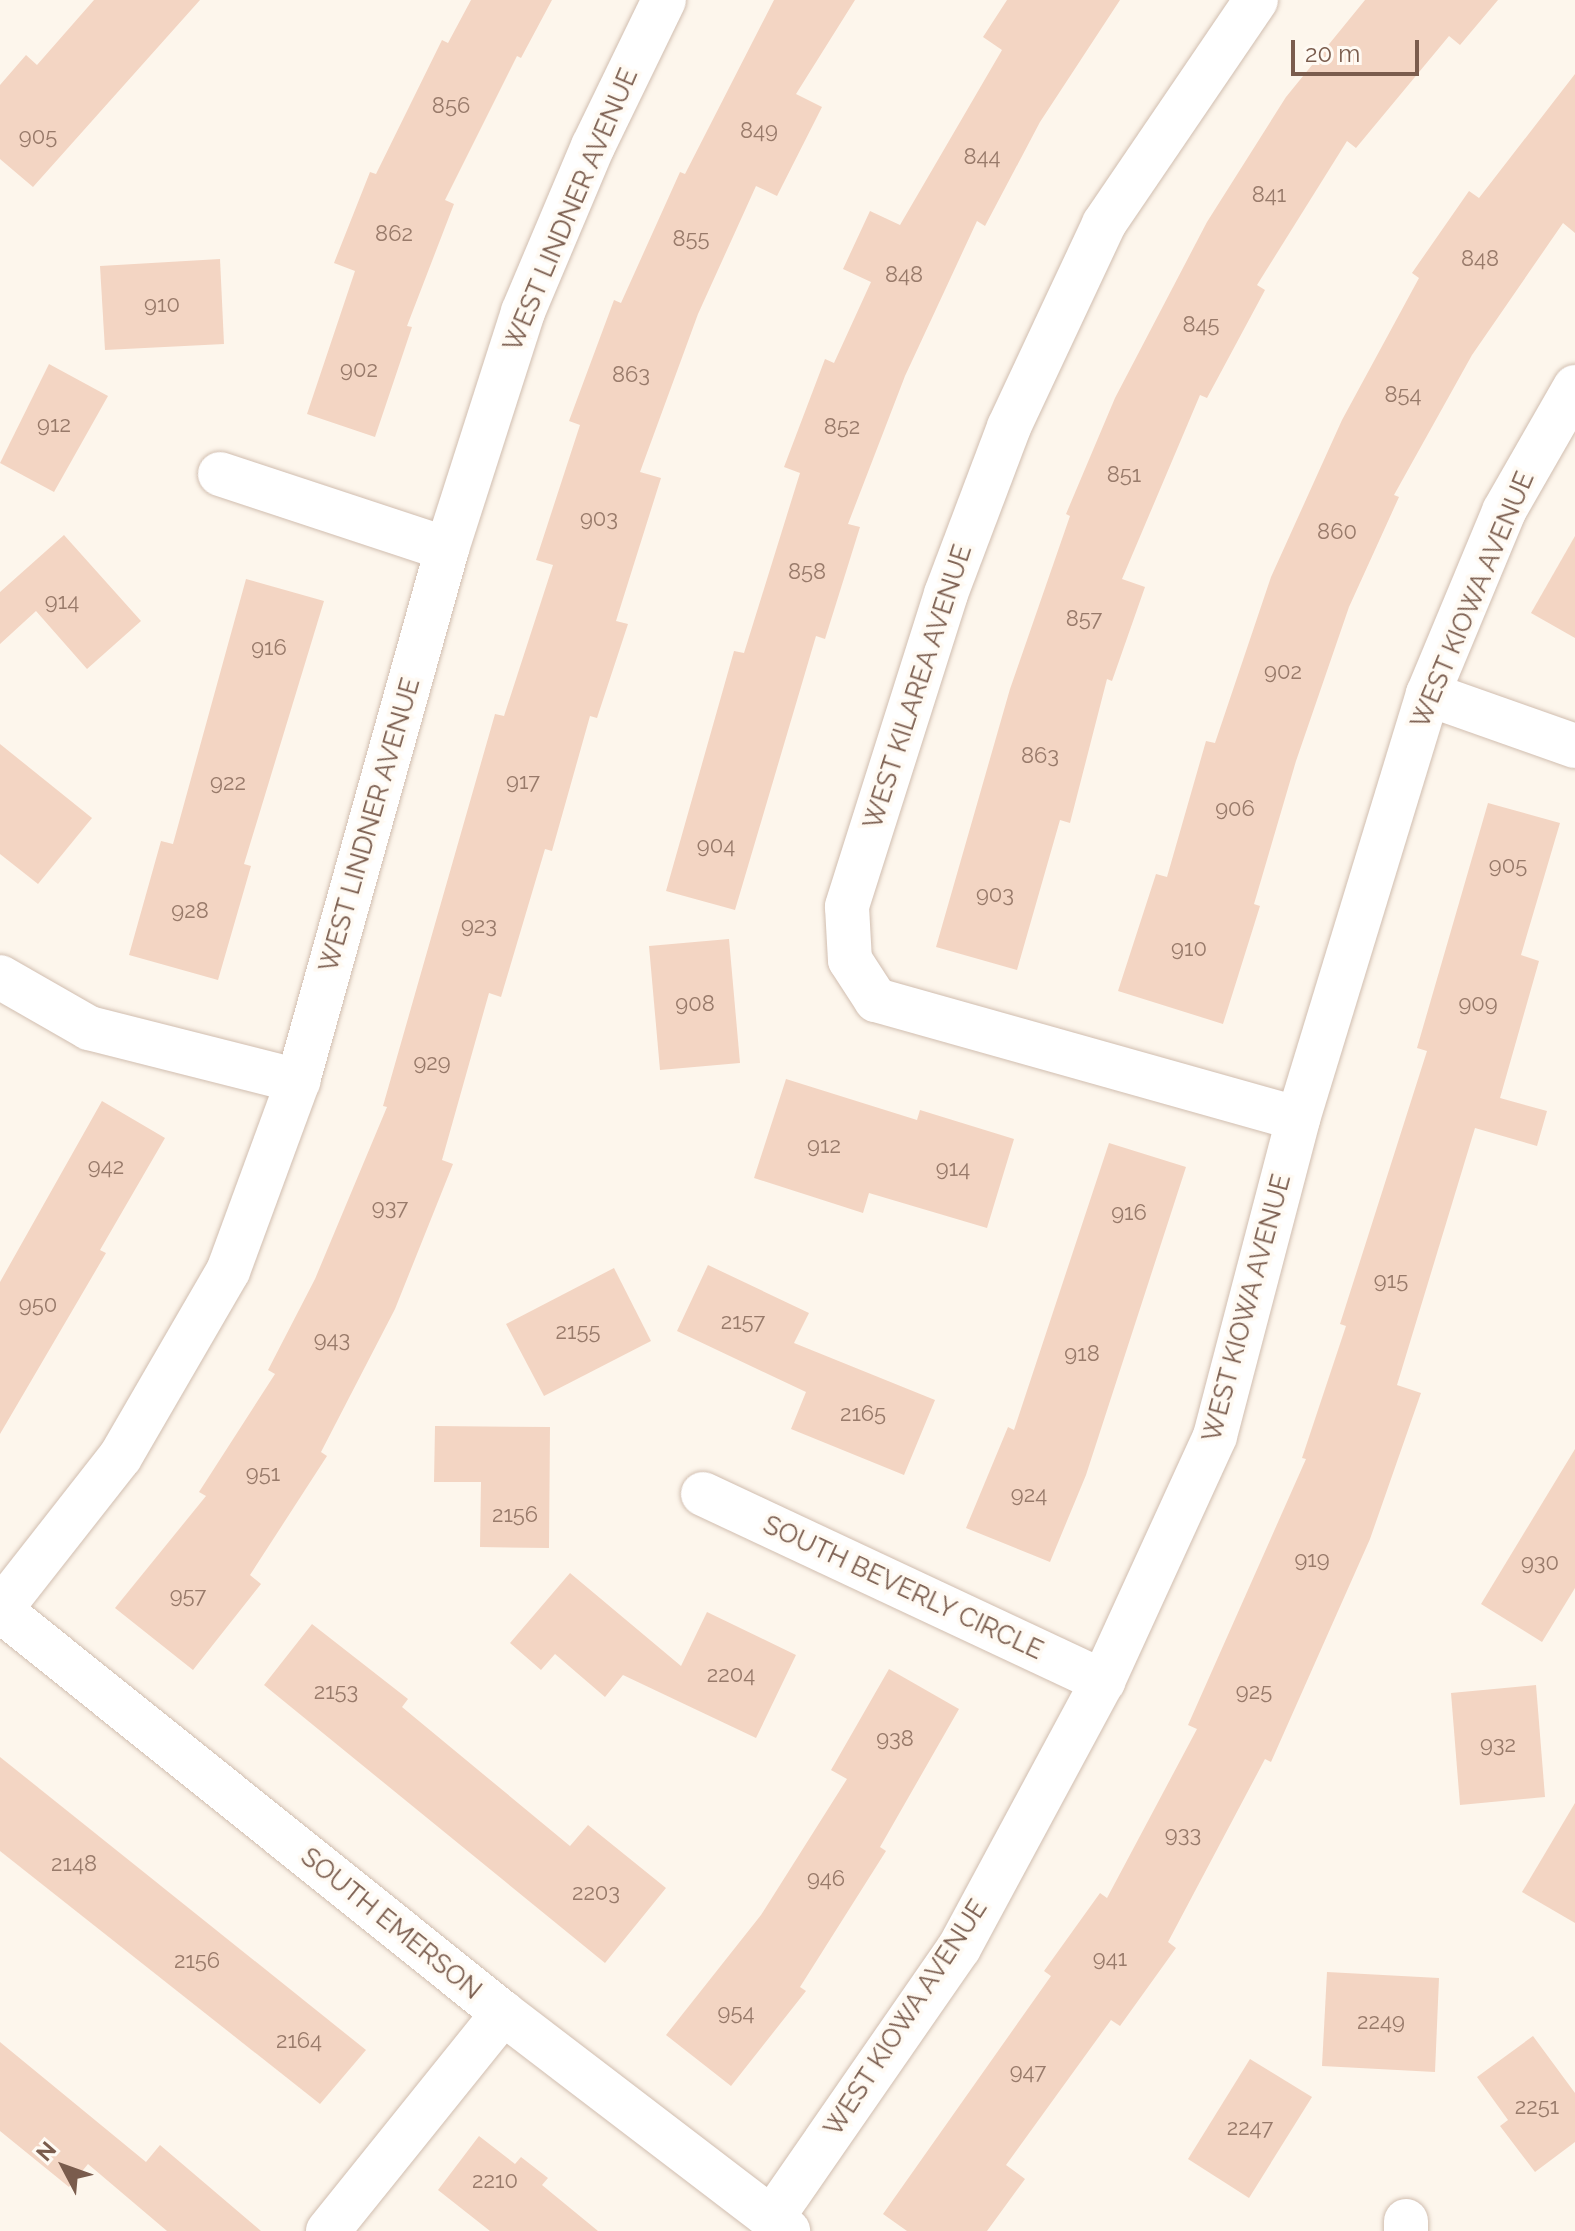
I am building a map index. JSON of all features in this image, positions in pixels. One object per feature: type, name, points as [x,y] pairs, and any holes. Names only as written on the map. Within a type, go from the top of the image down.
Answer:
[{"type":"street","name":"WEST LINDNER AVENUE","points":[[0,1610],[120,1457],[228,1271],[298,1081],[447,549],[523,312],[593,146],[664,0]]},
{"type":"street","name":"WEST KILAREA AVENUE","points":[[1256,0],[1104,224],[1009,427],[946,594],[847,907],[850,960],[876,1000],[1298,1119]]},
{"type":"street","name":"WEST KIOWA AVENUE","points":[[781,2223],[959,1948],[1103,1681],[1215,1436],[1298,1119],[1428,694],[1504,511],[1575,387]]},
{"type":"street","points":[[220,474],[447,549]]},
{"type":"street","points":[[1428,694],[1575,746]]},
{"type":"street","points":[[0,977],[89,1028],[298,1081]]},
{"type":"street","name":"SOUTH BEVERLY CIRCLE","points":[[703,1494],[1103,1681]]},
{"type":"street","name":"SOUTH EMERSON","points":[[0,1610],[503,2013],[781,2223]]},
{"type":"street","points":[[328,2231],[503,2013]]},
{"type":"building","points":[[94,0],[200,0],[33,187],[0,159],[0,85],[26,55],[37,65]]},
{"type":"building","points":[[471,0],[552,0],[521,58],[517,56],[445,200],[454,204],[407,326],[412,327],[375,437],[307,414],[355,271],[334,263],[370,172],[376,174],[442,40],[448,43]]},
{"type":"building","points":[[774,0],[855,0],[796,94],[822,107],[777,196],[756,186],[698,314],[640,472],[661,478],[616,621],[628,624],[597,718],[590,716],[552,851],[545,849],[501,997],[489,993],[442,1160],[453,1164],[395,1309],[321,1452],[327,1456],[250,1575],[261,1584],[193,1670],[115,1608],[206,1496],[199,1492],[275,1374],[268,1370],[315,1279],[387,1107],[383,1106],[495,714],[504,716],[553,565],[536,560],[580,425],[569,421],[614,300],[621,303],[680,172],[685,174]]},
{"type":"building","points":[[1007,0],[1120,0],[1040,122],[985,226],[977,221],[905,376],[848,524],[860,527],[825,639],[816,636],[735,910],[666,891],[734,651],[744,653],[800,473],[784,467],[825,359],[834,363],[871,282],[843,269],[870,211],[900,225],[1002,50],[983,37]]},
{"type":"building","points":[[1365,0],[1498,0],[1460,45],[1449,36],[1356,148],[1347,141],[1257,285],[1265,290],[1207,398],[1200,395],[1122,579],[1145,587],[1112,681],[1107,679],[1070,823],[1060,820],[1017,970],[936,947],[1010,689],[1070,516],[1066,514],[1115,398],[1207,222],[1286,97]]},
{"type":"building","points":[[1575,74],[1575,233],[1563,223],[1472,355],[1394,495],[1399,497],[1349,607],[1296,761],[1254,904],[1260,906],[1223,1024],[1118,991],[1156,874],[1167,877],[1206,741],[1215,743],[1271,577],[1342,420],[1419,278],[1412,273],[1469,191],[1479,198]]},
{"type":"building","points":[[220,259],[224,344],[105,350],[100,266]]},
{"type":"building","points":[[49,364],[108,396],[54,492],[0,463]]},
{"type":"building","points":[[64,535],[141,621],[87,669],[36,611],[0,644],[0,592]]},
{"type":"building","points":[[1575,536],[1575,638],[1531,613]]},
{"type":"building","points":[[246,579],[324,601],[244,864],[251,866],[218,980],[129,955],[161,841],[173,844]]},
{"type":"building","points":[[0,744],[92,818],[38,884],[0,854]]},
{"type":"building","points":[[1488,803],[1560,823],[1521,955],[1539,961],[1500,1098],[1547,1111],[1537,1146],[1475,1128],[1397,1385],[1421,1393],[1370,1539],[1271,1762],[1265,1759],[1168,1942],[1176,1948],[1120,2026],[1111,2020],[1006,2165],[1025,2179],[987,2231],[907,2231],[883,2214],[1051,1976],[1044,1971],[1100,1893],[1107,1898],[1197,1729],[1188,1725],[1306,1459],[1302,1458],[1346,1326],[1340,1324],[1427,1051],[1417,1048]]},
{"type":"building","points":[[729,939],[740,1063],[660,1070],[649,946]]},
{"type":"building","points":[[786,1079],[917,1120],[920,1110],[1014,1139],[987,1228],[869,1193],[863,1213],[754,1178]]},
{"type":"building","points":[[102,1101],[165,1138],[100,1250],[106,1253],[0,1434],[0,1282]]},
{"type":"building","points":[[1109,1143],[1186,1167],[1086,1475],[1050,1562],[966,1528],[1008,1427],[1014,1430]]},
{"type":"building","points":[[708,1265],[809,1313],[794,1343],[935,1400],[904,1475],[791,1429],[806,1392],[677,1331]]},
{"type":"building","points":[[614,1268],[651,1341],[544,1396],[506,1324]]},
{"type":"building","points":[[435,1426],[550,1427],[549,1548],[480,1547],[481,1482],[434,1482]]},
{"type":"building","points":[[1575,1449],[1575,1588],[1542,1642],[1481,1604]]},
{"type":"building","points":[[570,1573],[681,1666],[707,1612],[796,1655],[756,1738],[623,1675],[605,1697],[555,1654],[541,1670],[510,1643]]},
{"type":"building","points":[[312,1624],[408,1699],[402,1707],[570,1846],[588,1825],[666,1888],[605,1963],[264,1685]]},
{"type":"building","points":[[889,1669],[959,1709],[880,1847],[886,1851],[800,1987],[806,1991],[731,2086],[666,2035],[761,1915],[847,1779],[831,1770]]},
{"type":"building","points":[[1536,1685],[1545,1797],[1460,1805],[1451,1693]]},
{"type":"building","points":[[0,1757],[366,2050],[320,2104],[0,1851]]},
{"type":"building","points":[[1575,1803],[1575,1923],[1522,1892]]},
{"type":"building","points":[[1327,1972],[1439,1978],[1435,2072],[1322,2066]]},
{"type":"building","points":[[1533,2036],[1575,2093],[1575,2142],[1535,2172],[1500,2126],[1508,2120],[1477,2077]]},
{"type":"building","points":[[0,2042],[146,2162],[160,2145],[261,2231],[167,2231],[88,2164],[69,2187],[0,2131]]},
{"type":"building","points":[[1250,2059],[1312,2097],[1249,2198],[1188,2159]]},
{"type":"building","points":[[479,2136],[515,2164],[521,2157],[548,2178],[542,2185],[598,2231],[490,2231],[438,2190]]}]
